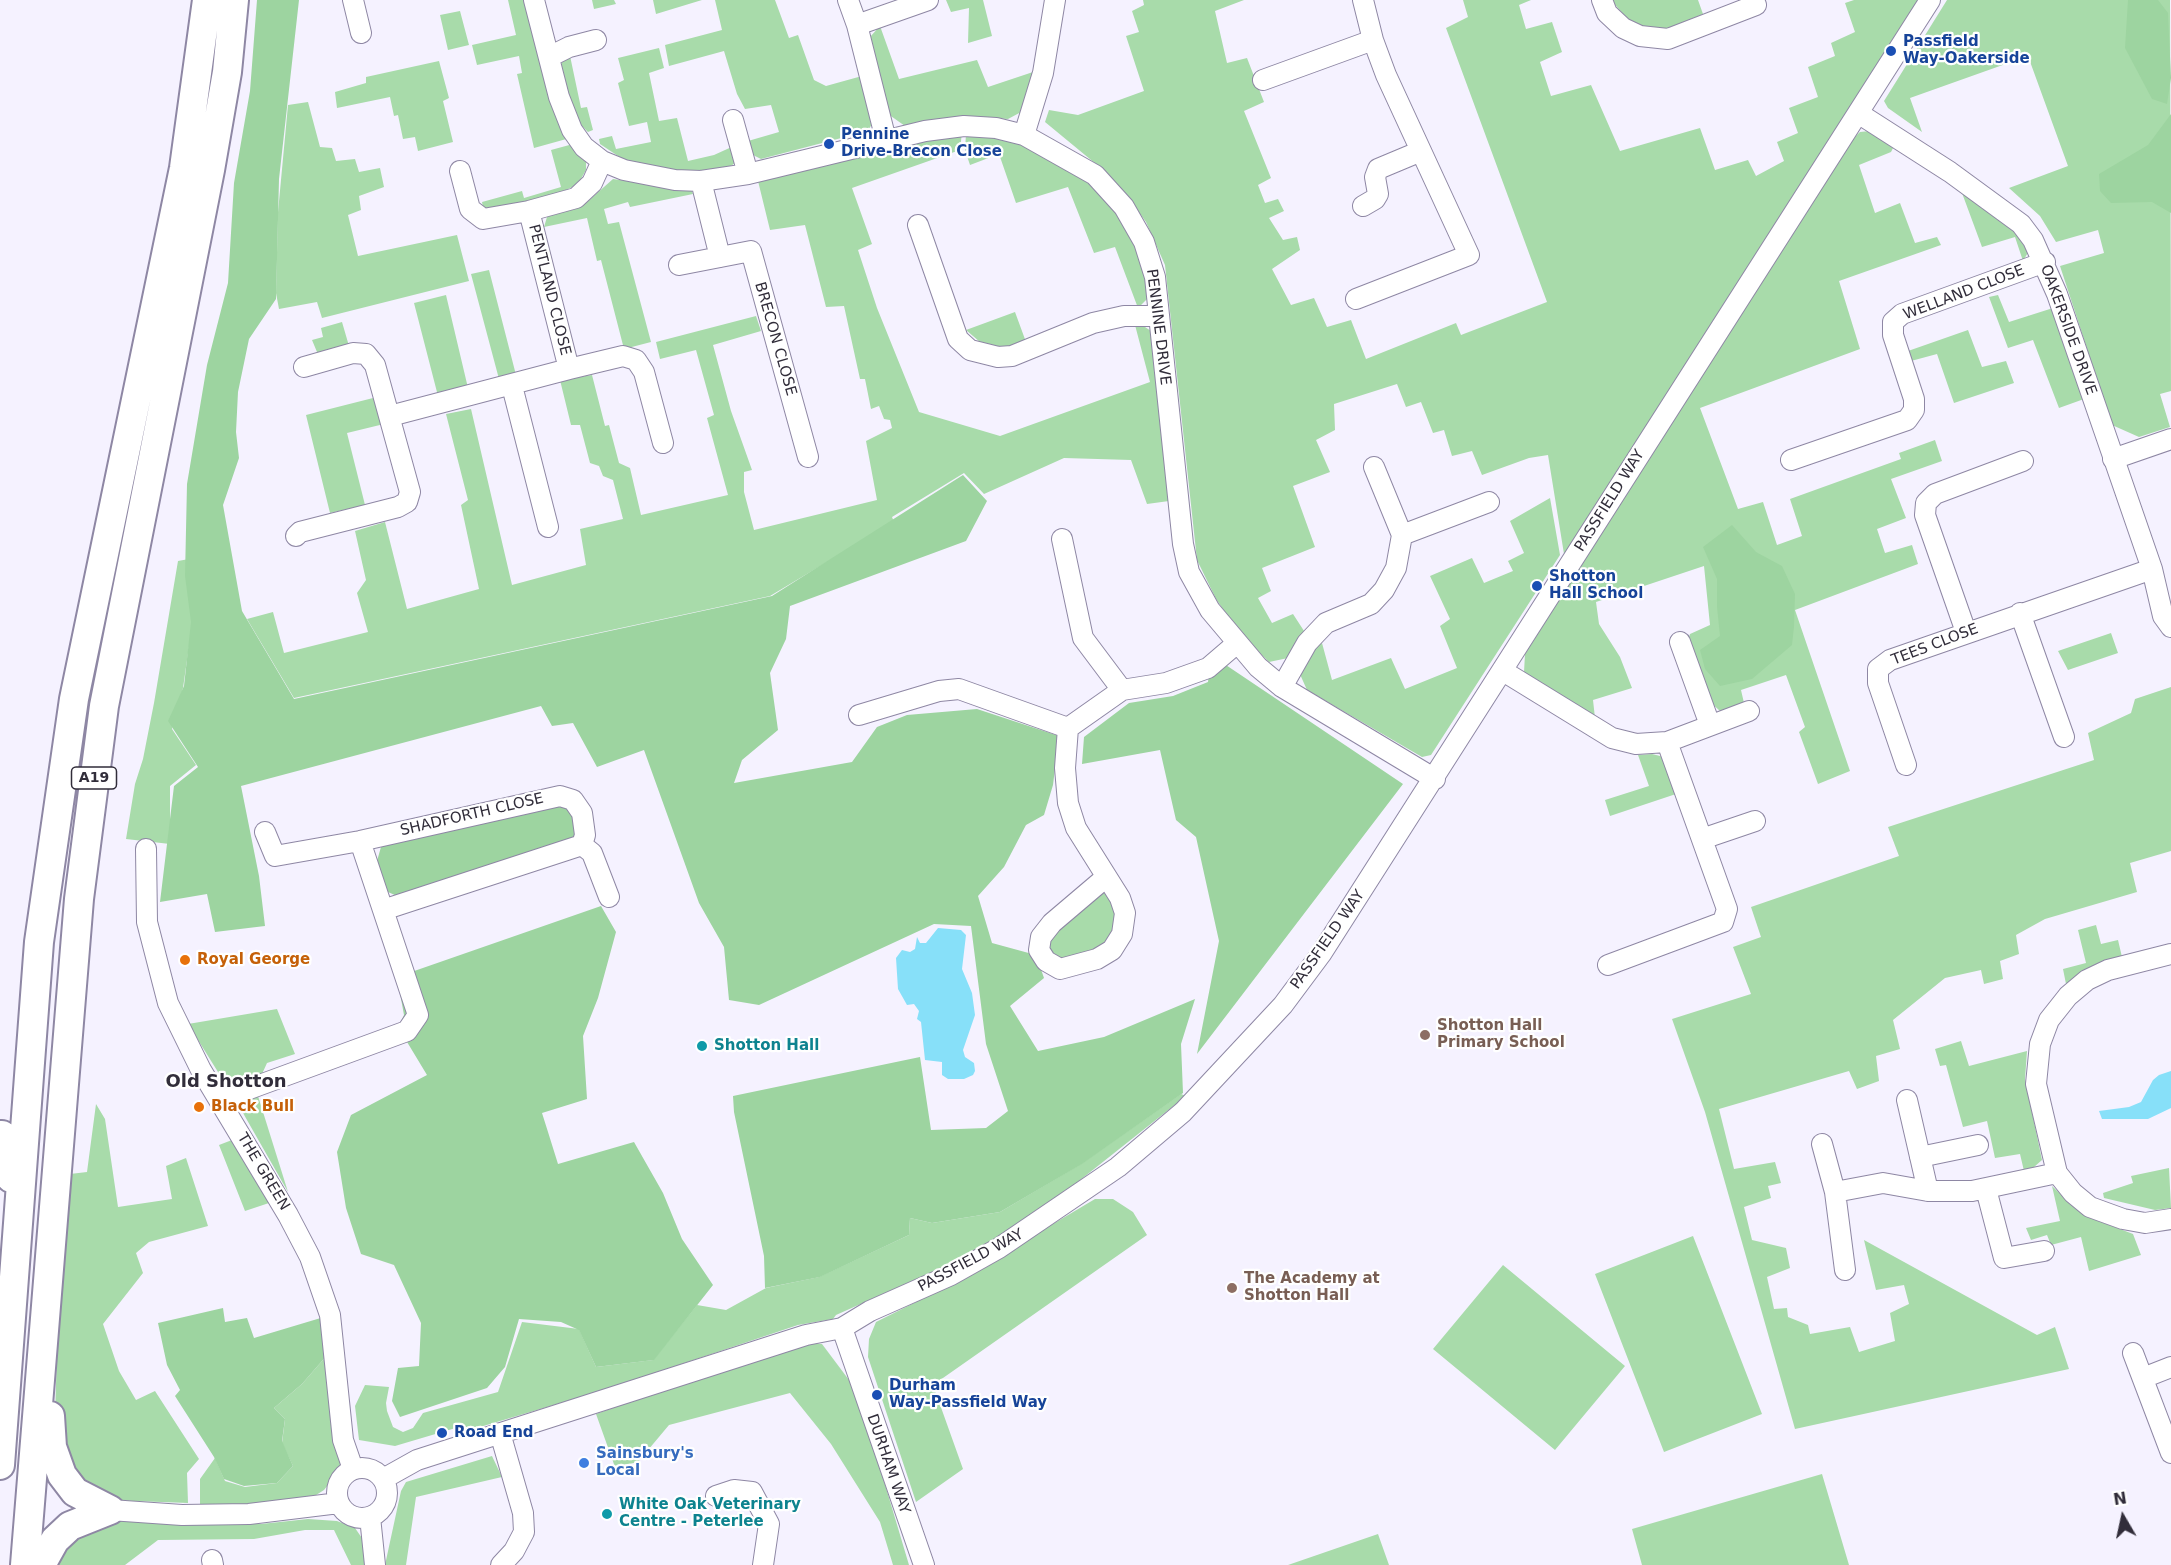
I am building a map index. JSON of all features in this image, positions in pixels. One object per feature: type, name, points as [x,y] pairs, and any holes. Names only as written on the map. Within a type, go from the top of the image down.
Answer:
[{"type":"highway","name":"A19","points":[[0,1465],[39,942],[74,699],[184,168],[207,0]]},
{"type":"highway","name":"A19","points":[[25,1565],[79,899],[104,706],[210,170],[226,72],[234,0]]},
{"type":"highway","points":[[1,1134],[10,1152],[16,1261]]},
{"type":"highway","points":[[50,1276],[52,1447],[62,1475],[75,1492],[110,1510]]},
{"type":"highway","points":[[41,1565],[55,1540],[70,1526],[110,1510]]},
{"type":"street","points":[[352,0],[361,33]]},
{"type":"street","name":"PENNINE DRIVE","points":[[534,0],[559,97],[572,130],[584,147],[602,161],[651,176],[701,181],[748,174],[925,131],[964,126],[996,128],[1024,135],[1095,175],[1124,207],[1144,242],[1155,277],[1180,520],[1189,572],[1210,610],[1236,644],[1282,687],[1435,779]]},
{"type":"street","points":[[848,0],[857,25],[886,140]]},
{"type":"street","points":[[857,25],[928,0]]},
{"type":"street","points":[[1024,135],[1043,73],[1055,0]]},
{"type":"street","points":[[1356,299],[1469,255],[1372,40],[1364,0]]},
{"type":"street","points":[[1602,0],[1606,13],[1623,28],[1640,36],[1668,39],[1695,35],[1756,5]]},
{"type":"street","name":"PASSFIELD WAY","points":[[383,1479],[417,1460],[806,1335],[842,1328],[870,1311],[951,1275],[999,1248],[1118,1167],[1183,1112],[1282,1005],[1322,954],[1777,236],[1930,0]]},
{"type":"street","points":[[549,57],[569,47],[596,40]]},
{"type":"street","points":[[1263,80],[1372,40]]},
{"type":"street","name":"OAKERSIDE DRIVE","points":[[1858,113],[1950,172],[2021,224],[2045,262],[2152,569],[2163,616],[2171,627]]},
{"type":"street","points":[[733,120],[748,174]]},
{"type":"street","points":[[1363,206],[1375,199],[1378,194],[1375,177],[1378,169],[1421,151]]},
{"type":"street","name":"PENTLAND CLOSE","points":[[460,171],[470,209],[483,219],[529,212],[576,198],[592,183],[602,161]]},
{"type":"street","points":[[701,181],[720,257]]},
{"type":"street","name":"PENTLAND CLOSE","points":[[529,212],[569,369]]},
{"type":"street","points":[[918,225],[958,339],[970,350],[998,357],[1012,356],[1093,322],[1124,316],[1158,316]]},
{"type":"street","name":"BRECON CLOSE","points":[[679,266],[751,251],[808,457]]},
{"type":"street","name":"WELLAND CLOSE","points":[[1791,460],[1907,420],[1914,410],[1914,399],[1893,335],[1893,322],[1902,314],[2045,262]]},
{"type":"street","points":[[296,536],[300,532],[407,502],[410,492],[375,365],[366,354],[353,353],[304,367]]},
{"type":"street","name":"PENTLAND CLOSE","points":[[390,416],[623,356],[636,360],[644,372],[663,443]]},
{"type":"street","points":[[512,386],[548,527]]},
{"type":"street","points":[[2114,459],[2171,439]]},
{"type":"street","points":[[1966,632],[1925,514],[1926,503],[1935,494],[2023,461]]},
{"type":"street","points":[[1282,687],[1307,643],[1326,623],[1371,604],[1384,590],[1396,568],[1402,535],[1374,466]]},
{"type":"street","points":[[1402,535],[1489,502]]},
{"type":"street","points":[[1062,539],[1083,638],[1122,690]]},
{"type":"street","name":"TEES CLOSE","points":[[1906,765],[1878,683],[1878,669],[1890,660],[1966,632],[2152,569]]},
{"type":"street","points":[[2020,614],[2064,737]]},
{"type":"street","points":[[1680,642],[1710,725]]},
{"type":"street","points":[[1068,728],[1122,690],[1166,683],[1208,668],[1236,644]]},
{"type":"street","points":[[1503,671],[1611,738],[1636,744],[1667,742],[1749,711]]},
{"type":"street","points":[[859,715],[939,691],[959,689],[1068,728]]},
{"type":"street","points":[[1068,728],[1065,768],[1068,803],[1076,828],[1119,898],[1125,913],[1122,933],[1113,950],[1097,960],[1060,969],[1046,961],[1039,950],[1041,937],[1052,923],[1105,878]]},
{"type":"street","points":[[1608,965],[1723,922],[1727,909],[1667,742]]},
{"type":"street","name":"SHADFORTH CLOSE","points":[[265,832],[275,856],[360,841],[560,796],[573,800],[582,813],[585,835],[582,845]]},
{"type":"street","points":[[1702,839],[1755,821]]},
{"type":"street","points":[[219,1100],[407,1031],[418,1015],[360,841]]},
{"type":"street","points":[[383,910],[582,845],[592,853],[609,897]]},
{"type":"street","name":"THE GREEN","points":[[146,849],[147,922],[168,1003],[201,1070],[288,1215],[310,1257],[330,1315],[343,1440],[353,1469]]},
{"type":"street","points":[[2171,954],[2108,970],[2086,980],[2068,996],[2049,1020],[2040,1044],[2036,1084],[2057,1173],[2073,1193],[2090,1207],[2123,1219],[2145,1223],[2171,1219]]},
{"type":"street","points":[[1907,1100],[1928,1191]]},
{"type":"street","points":[[1822,1144],[1835,1192],[1845,1270]]},
{"type":"street","points":[[1920,1157],[1978,1145]]},
{"type":"street","points":[[1835,1192],[1883,1183],[1928,1191],[1986,1189],[2057,1173]]},
{"type":"street","points":[[1986,1189],[2004,1258],[2044,1251]]},
{"type":"street","name":"DURHAM WAY","points":[[842,1328],[924,1565]]},
{"type":"street","points":[[2133,1353],[2171,1452]]},
{"type":"street","points":[[2142,1378],[2171,1367]]},
{"type":"street","points":[[500,1433],[523,1513],[524,1532],[514,1551],[501,1565]]},
{"type":"street","points":[[370,1468],[383,1479],[388,1490],[387,1499],[381,1510],[370,1517],[351,1516],[339,1503],[338,1486],[346,1473],[353,1469],[370,1468]]},
{"type":"street","points":[[716,1496],[734,1490],[752,1492],[769,1524],[764,1565]]},
{"type":"street","points":[[110,1510],[182,1515],[249,1514],[339,1503]]},
{"type":"street","points":[[370,1517],[375,1565]]},
{"type":"green space","points":[[257,0],[299,0],[279,179],[276,299],[249,339],[238,392],[236,432],[239,458],[223,505],[242,611],[294,699],[772,596],[963,475],[987,501],[966,541],[790,606],[786,639],[770,673],[778,730],[742,760],[734,783],[852,762],[877,727],[907,715],[977,709],[1059,736],[1053,785],[1044,815],[1026,825],[1004,867],[978,896],[992,943],[1036,955],[1044,978],[1010,1006],[1038,1051],[1104,1037],[1195,999],[1181,1044],[1183,1093],[1082,1164],[1000,1212],[932,1223],[910,1218],[909,1235],[820,1277],[765,1288],[764,1256],[734,1112],[733,1096],[920,1057],[931,1130],[986,1128],[1008,1111],[986,1044],[971,926],[934,924],[759,1005],[729,1000],[724,947],[699,903],[644,750],[597,767],[573,723],[552,726],[541,706],[241,786],[259,876],[265,926],[215,932],[207,894],[160,902],[174,786],[198,767],[168,721],[184,686],[191,622],[185,576],[187,484],[207,365],[228,283],[234,183],[250,91]]},
{"type":"green space","points":[[508,0],[526,0],[570,138],[534,148],[517,74],[522,73],[519,56],[477,65],[472,45],[516,35]]},
{"type":"green space","points":[[592,0],[614,0],[616,4],[594,9]]},
{"type":"green space","points":[[653,0],[702,0],[656,14]]},
{"type":"green space","points":[[715,0],[775,0],[789,38],[798,35],[814,80],[826,86],[862,76],[873,122],[868,131],[761,159],[751,154],[748,141],[779,132],[771,105],[745,109],[737,94],[724,51],[669,66],[665,45],[722,30]]},
{"type":"green space","points":[[946,0],[983,0],[992,36],[968,43],[969,8],[951,12]]},
{"type":"green space","points":[[1143,0],[1244,0],[1215,11],[1227,63],[1247,58],[1264,102],[1244,111],[1271,178],[1258,185],[1265,203],[1278,199],[1284,211],[1269,218],[1283,240],[1297,237],[1300,250],[1272,269],[1291,305],[1314,298],[1327,327],[1351,320],[1366,359],[1456,323],[1461,335],[1547,302],[1446,28],[1468,17],[1463,0],[1531,0],[1519,5],[1526,29],[1552,22],[1562,52],[1540,62],[1551,96],[1591,85],[1620,151],[1700,128],[1715,170],[1748,160],[1756,176],[1784,161],[1777,142],[1798,133],[1789,108],[1818,97],[1808,67],[1835,56],[1831,43],[1855,32],[1845,3],[1854,0],[1919,0],[1619,477],[1564,554],[1548,455],[1529,458],[1482,475],[1472,451],[1452,456],[1444,430],[1433,433],[1421,402],[1406,407],[1397,384],[1334,404],[1335,430],[1316,440],[1330,472],[1293,486],[1315,547],[1262,568],[1271,591],[1258,598],[1272,623],[1293,614],[1306,634],[1288,658],[1269,662],[1239,633],[1216,599],[1197,560],[1165,265],[1146,222],[1128,197],[1102,169],[1045,122],[1049,110],[1078,115],[1144,91],[1126,36],[1139,32],[1132,11],[1144,5]]},
{"type":"green space","points":[[1611,0],[1698,0],[1703,14],[1667,29],[1654,30],[1629,21]]},
{"type":"green space","points":[[1947,0],[2170,0],[2171,391],[2160,394],[2170,427],[2139,437],[2112,425],[2060,266],[2104,253],[2098,230],[2056,242],[2040,216],[2009,188],[2068,166],[2028,56],[1910,98],[1922,132],[1888,108],[1884,101]]},
{"type":"green space","points":[[2128,0],[2158,0],[2168,13],[2171,78],[2167,104],[2152,99],[2125,48]]},
{"type":"green space","points":[[460,11],[469,45],[448,50],[440,15]]},
{"type":"green space","points":[[880,26],[899,79],[977,60],[988,87],[1033,72],[1023,111],[1008,119],[959,116],[905,126],[888,114],[870,37]]},
{"type":"green space","points":[[659,48],[664,68],[649,73],[659,121],[677,118],[688,161],[714,155],[736,145],[739,155],[735,163],[728,168],[678,172],[624,160],[600,144],[599,139],[612,136],[616,149],[651,142],[647,122],[629,126],[618,83],[624,80],[618,58]]},
{"type":"green space","points":[[569,51],[581,108],[587,107],[593,130],[588,132],[579,123],[564,85],[561,65],[565,53]]},
{"type":"green space","points":[[439,61],[449,98],[443,101],[453,142],[418,151],[415,137],[403,139],[398,115],[394,116],[390,97],[337,108],[335,92],[366,83],[366,77]]},
{"type":"green space","points":[[308,102],[320,147],[332,148],[336,161],[355,159],[359,172],[380,168],[384,187],[359,196],[361,210],[348,215],[358,256],[457,235],[469,281],[322,318],[317,302],[279,309],[276,293],[278,212],[288,105]]},
{"type":"green space","points":[[2171,114],[2171,213],[2152,202],[2111,203],[2100,191],[2099,174],[2148,145]]},
{"type":"green space","points":[[1870,131],[1894,146],[1891,152],[1859,165],[1875,213],[1900,203],[1915,243],[1937,237],[1941,245],[1839,281],[1860,349],[1700,408],[1738,509],[1763,502],[1777,545],[1802,536],[1790,499],[1901,459],[1899,453],[1935,440],[1942,461],[1891,479],[1906,518],[1877,529],[1885,553],[1912,545],[1918,564],[1795,610],[1850,771],[1818,784],[1799,732],[1805,727],[1786,675],[1741,690],[1744,703],[1720,711],[1708,700],[1687,643],[1690,634],[1710,625],[1704,566],[1596,602],[1599,624],[1620,657],[1632,688],[1593,700],[1595,718],[1524,672],[1525,654],[1847,144],[1860,132]]},
{"type":"green space","points":[[962,132],[960,150],[852,188],[872,244],[858,250],[877,308],[919,412],[1000,436],[1150,382],[1135,325],[1142,325],[1154,333],[1169,501],[1147,504],[1131,460],[1064,458],[984,494],[964,473],[892,517],[894,522],[770,596],[294,698],[247,619],[273,612],[284,653],[368,632],[357,593],[366,580],[355,531],[385,522],[407,609],[479,589],[461,505],[468,500],[446,414],[471,409],[512,585],[586,565],[580,529],[623,519],[613,480],[603,476],[599,466],[590,463],[580,425],[571,425],[560,380],[592,375],[605,426],[609,425],[619,463],[630,468],[641,515],[728,495],[707,418],[714,415],[696,350],[660,359],[656,342],[756,316],[761,331],[713,345],[731,411],[752,470],[744,472],[744,492],[754,530],[877,500],[866,441],[892,428],[890,420],[884,419],[879,406],[871,409],[865,379],[860,379],[844,306],[826,307],[805,225],[770,230],[758,181]]},
{"type":"green space","points":[[966,134],[1024,142],[1093,181],[1140,244],[1151,295],[1138,308],[1115,247],[1094,253],[1068,187],[1016,203],[999,154],[970,165],[965,150]]},
{"type":"green space","points":[[573,144],[586,158],[586,170],[578,184],[556,195],[494,211],[483,207],[482,202],[522,191],[524,198],[561,187],[551,150]]},
{"type":"green space","points":[[613,179],[692,191],[693,194],[630,207],[628,202],[604,209],[608,224],[619,222],[651,342],[624,349],[601,260],[597,261],[587,218],[544,227],[547,217],[587,202]]},
{"type":"green space","points":[[1962,193],[2014,225],[2030,249],[2023,261],[2015,237],[1982,247]]},
{"type":"green space","points":[[489,270],[516,375],[499,379],[471,274]]},
{"type":"green space","points":[[446,295],[468,388],[438,396],[414,303]]},
{"type":"green space","points":[[1998,295],[2009,322],[2053,308],[2084,399],[2059,408],[2033,340],[2008,348],[1989,297]]},
{"type":"green space","points":[[1015,312],[1026,342],[1001,348],[980,342],[966,330]]},
{"type":"green space","points":[[342,322],[349,346],[326,353],[317,352],[312,340],[323,337],[321,328]]},
{"type":"green space","points":[[1968,330],[1982,367],[2006,361],[2014,383],[1954,403],[1937,354],[1911,361],[1908,351]]},
{"type":"green space","points":[[377,397],[384,424],[347,433],[365,505],[330,513],[306,415]]},
{"type":"green space","points":[[1550,498],[1560,555],[1431,755],[1422,757],[1307,690],[1299,672],[1308,653],[1322,643],[1332,680],[1391,658],[1405,689],[1457,668],[1440,626],[1450,619],[1430,576],[1472,558],[1484,583],[1513,571],[1508,561],[1524,553],[1510,521]]},
{"type":"green space","points":[[1732,525],[1756,552],[1782,566],[1795,594],[1794,627],[1792,645],[1752,679],[1720,686],[1705,669],[1700,650],[1720,636],[1717,579],[1703,547]]},
{"type":"green space","points":[[189,559],[192,625],[183,688],[172,729],[196,765],[170,786],[170,844],[126,839],[135,784],[143,759],[154,703],[178,561]]},
{"type":"green space","points":[[2111,633],[2118,653],[2068,670],[2058,651]]},
{"type":"green space","points":[[1211,655],[1403,784],[1197,1054],[1219,941],[1196,837],[1176,820],[1160,750],[1082,764],[1084,737],[1129,703],[1173,696],[1208,682]]},
{"type":"green space","points":[[2171,687],[2171,851],[2130,863],[2137,892],[2045,919],[2016,935],[2019,954],[2000,961],[2003,979],[1984,984],[1981,970],[1945,978],[1893,1020],[1900,1049],[1876,1056],[1879,1081],[1857,1089],[1849,1071],[1719,1109],[1734,1169],[1775,1162],[1781,1183],[1768,1186],[1771,1198],[1744,1207],[1752,1240],[1786,1248],[1790,1268],[1767,1277],[1774,1309],[1787,1308],[1788,1317],[1808,1325],[1810,1334],[1850,1327],[1859,1352],[1895,1341],[1890,1313],[1909,1304],[1904,1285],[1876,1290],[1864,1240],[2037,1335],[2055,1327],[2069,1369],[1795,1429],[1705,1112],[1672,1019],[1751,994],[1733,947],[1761,937],[1751,907],[1899,856],[1888,827],[2094,760],[2088,733],[2131,713],[2135,699]]},
{"type":"green space","points":[[1652,754],[1664,757],[1679,793],[1610,816],[1605,800],[1649,786],[1638,755]]},
{"type":"green space","points":[[559,802],[572,805],[576,839],[397,896],[388,892],[377,861],[381,847],[391,840]]},
{"type":"green space","points":[[1101,891],[1109,896],[1118,919],[1109,943],[1094,952],[1060,962],[1052,955],[1047,937]]},
{"type":"green space","points":[[601,906],[616,932],[598,998],[583,1036],[587,1099],[542,1113],[558,1164],[634,1142],[663,1193],[682,1239],[713,1285],[654,1360],[596,1367],[579,1330],[561,1322],[519,1319],[505,1367],[487,1388],[400,1417],[392,1401],[398,1368],[419,1366],[421,1323],[394,1265],[361,1254],[346,1208],[337,1152],[351,1115],[427,1075],[398,1027],[404,1015],[397,977]]},
{"type":"green space","points":[[2096,925],[2101,944],[2118,940],[2122,957],[2090,968],[2066,984],[2063,969],[2086,963],[2078,930]]},
{"type":"green space","points":[[277,1009],[295,1054],[267,1063],[262,1074],[232,1084],[223,1080],[188,1024]]},
{"type":"green space","points":[[1961,1041],[1969,1066],[2027,1051],[2025,1079],[2042,1160],[2034,1167],[2024,1171],[2020,1154],[1995,1158],[1987,1121],[1963,1127],[1946,1065],[1940,1066],[1935,1049]]},
{"type":"green space","points":[[1181,1094],[1186,1096],[1055,1200],[1012,1228],[966,1257],[836,1315],[833,1319],[798,1325],[604,1390],[480,1427],[459,1427],[395,1446],[359,1440],[355,1406],[365,1385],[389,1387],[387,1411],[393,1427],[403,1432],[413,1428],[423,1413],[498,1392],[522,1322],[579,1329],[596,1367],[653,1360],[697,1305],[726,1310],[766,1288],[819,1277],[909,1235],[910,1218],[932,1223],[1000,1212],[1081,1164]]},
{"type":"green space","points":[[258,1096],[288,1192],[243,1113],[245,1103]]},
{"type":"green space","points":[[96,1104],[105,1119],[118,1207],[172,1199],[166,1166],[186,1158],[208,1226],[149,1242],[136,1253],[143,1273],[103,1324],[119,1371],[136,1400],[155,1391],[199,1459],[187,1473],[188,1503],[108,1500],[73,1479],[55,1417],[58,1319],[70,1174],[87,1172]]},
{"type":"green space","points":[[232,1140],[269,1203],[245,1211],[219,1145]]},
{"type":"green space","points":[[2169,1168],[2171,1208],[2155,1210],[2104,1198],[2103,1193],[2133,1183],[2131,1176]]},
{"type":"green space","points":[[2052,1186],[2074,1207],[2099,1221],[2133,1234],[2141,1255],[2089,1271],[2081,1237],[2051,1245],[2047,1235],[2031,1240],[2026,1228],[2060,1221]]},
{"type":"green space","points":[[1095,1199],[1113,1199],[1133,1212],[1147,1235],[933,1385],[963,1469],[916,1502],[868,1357],[869,1339],[876,1322],[952,1284]]},
{"type":"green space","points":[[1693,1236],[1762,1414],[1664,1452],[1595,1274]]},
{"type":"green space","points":[[1503,1265],[1625,1366],[1555,1450],[1433,1349]]},
{"type":"green space","points":[[223,1308],[225,1322],[247,1318],[254,1338],[324,1317],[329,1353],[302,1384],[274,1408],[285,1419],[282,1441],[293,1466],[277,1483],[244,1486],[224,1479],[214,1457],[175,1396],[180,1390],[167,1365],[158,1323]]},
{"type":"green space","points":[[807,1343],[822,1344],[852,1384],[870,1434],[909,1565],[893,1565],[880,1522],[831,1444],[790,1393],[669,1425],[638,1462],[615,1467],[596,1414],[733,1365]]},
{"type":"green space","points":[[329,1353],[342,1467],[324,1490],[313,1497],[253,1504],[200,1505],[200,1479],[215,1458],[225,1481],[245,1487],[277,1483],[293,1466],[282,1443],[285,1419],[274,1408],[302,1384]]},
{"type":"green space","points":[[492,1456],[502,1477],[416,1497],[406,1565],[385,1565],[401,1491],[406,1482]]},
{"type":"green space","points":[[1822,1474],[1849,1565],[1642,1565],[1632,1529]]},
{"type":"green space","points":[[110,1517],[232,1520],[261,1524],[308,1519],[337,1521],[355,1528],[364,1541],[367,1565],[351,1565],[334,1530],[305,1530],[254,1539],[158,1540],[125,1565],[47,1565],[69,1536]]},
{"type":"green space","points":[[1378,1534],[1389,1565],[1288,1565]]},
{"type":"water","points":[[938,928],[961,930],[966,935],[962,969],[972,993],[975,1015],[963,1050],[965,1057],[974,1063],[975,1071],[973,1075],[964,1079],[948,1079],[942,1075],[942,1062],[925,1060],[921,1022],[917,1019],[919,1011],[914,1004],[907,1005],[898,989],[896,958],[902,950],[910,952],[915,949],[917,937],[920,943],[926,943]]},
{"type":"water","points":[[2171,1071],[2171,1108],[2148,1119],[2102,1119],[2099,1111],[2129,1107],[2141,1102],[2153,1080]]},
{"type":"place","name":"Passfield Way-Oakerside","points":[[1891,51]]},
{"type":"place","name":"Pennine Drive-Brecon Close","points":[[829,144]]},
{"type":"place","name":"Shotton Hall School","points":[[1537,586]]},
{"type":"place","name":"Royal George","points":[[185,960]]},
{"type":"place","name":"Shotton Hall Primary School","points":[[1425,1035]]},
{"type":"place","name":"Shotton Hall","points":[[702,1046]]},
{"type":"place","name":"Black Bull","points":[[199,1107]]},
{"type":"place","name":"The Academy at Shotton Hall","points":[[1232,1288]]},
{"type":"place","name":"Durham Way-Passfield Way","points":[[877,1395]]},
{"type":"place","name":"Road End","points":[[442,1433]]},
{"type":"place","name":"Sainsbury's Local","points":[[584,1463]]},
{"type":"place","name":"White Oak Veterinary Centre - Peterlee","points":[[607,1514]]},
{"type":"district","name":"Old Shotton","points":[[226,1082]]}]
